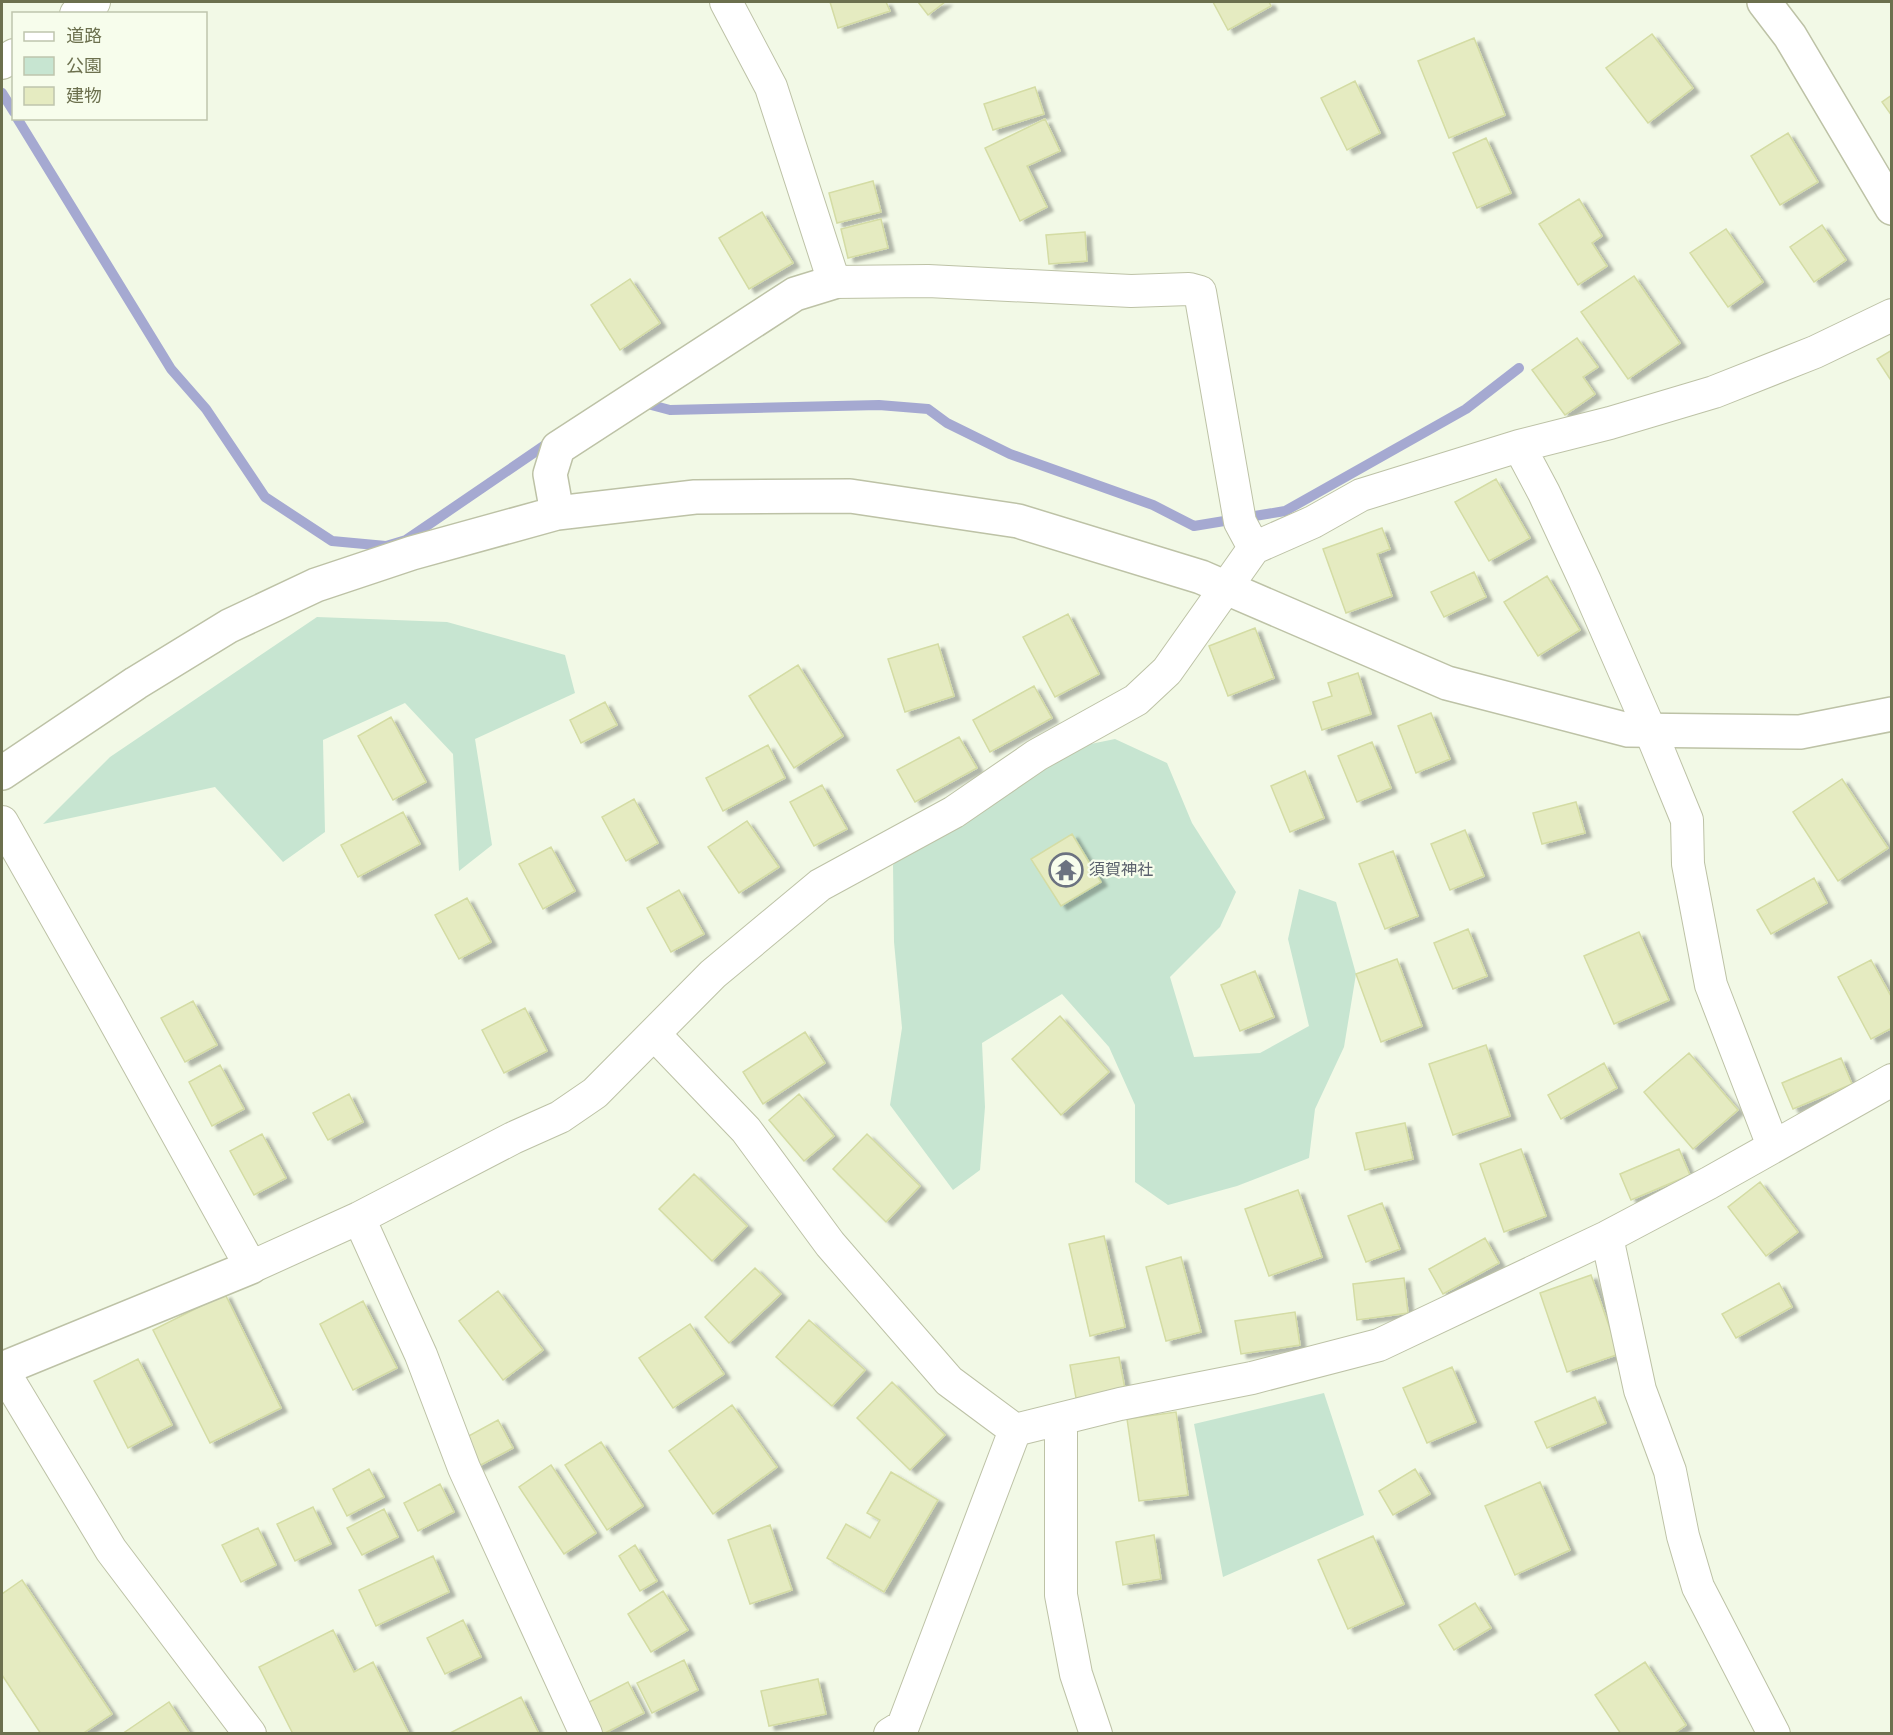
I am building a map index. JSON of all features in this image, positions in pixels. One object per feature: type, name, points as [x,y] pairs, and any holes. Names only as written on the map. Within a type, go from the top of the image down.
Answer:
[{"type":"street","points":[[79,12],[94,2]]},
{"type":"street","points":[[726,2],[771,87],[834,282]]},
{"type":"street","points":[[1764,2],[1790,36],[1892,208]]},
{"type":"street","points":[[557,513],[550,474],[558,448],[795,294],[834,282],[928,281],[1131,291],[1190,289],[1200,292],[1240,522],[1254,548]]},
{"type":"street","points":[[250,1734],[111,1550],[2,1369],[251,1268],[359,1218],[513,1138],[560,1117],[595,1093],[713,974],[820,885],[954,812],[1037,755],[1136,700],[1167,671],[1254,548],[1312,522],[1361,495],[1519,446],[1610,423],[1714,392],[1815,352],[1892,315]]},
{"type":"street","points":[[1519,446],[1558,523],[1650,730],[1687,820],[1688,864],[1711,985],[1773,1146]]},
{"type":"street","points":[[2,772],[136,682],[220,632],[316,585],[412,553],[557,513],[695,497],[850,496],[1018,521],[1201,577],[1447,683],[1628,730],[1800,732],[1892,714]]},
{"type":"street","points":[[2,822],[251,1268]]},
{"type":"street","points":[[655,1035],[746,1130],[830,1244],[949,1381],[1015,1430]]},
{"type":"street","points":[[1015,1430],[1120,1404],[1252,1378],[1379,1344],[1607,1237],[1709,1183],[1892,1080]]},
{"type":"street","points":[[359,1218],[421,1355],[464,1468],[586,1734]]},
{"type":"street","points":[[1607,1237],[1640,1390],[1670,1471],[1683,1536],[1698,1587],[1774,1734]]},
{"type":"street","points":[[1061,1419],[1061,1595],[1076,1674],[1096,1734]]},
{"type":"street","points":[[890,1734],[903,1726],[1015,1430]]},
{"type":"green space","points":[[317,617],[447,622],[565,655],[575,693],[475,739],[492,845],[459,871],[453,754],[405,703],[323,740],[325,832],[283,862],[215,787],[43,824],[110,757]]},
{"type":"green space","points":[[1115,739],[1167,763],[1192,823],[1236,892],[1220,927],[1170,977],[1194,1057],[1260,1053],[1309,1026],[1288,939],[1299,889],[1336,902],[1356,974],[1344,1047],[1315,1109],[1309,1158],[1237,1186],[1168,1205],[1135,1182],[1135,1105],[1109,1047],[1062,994],[982,1043],[985,1107],[980,1170],[953,1190],[890,1105],[902,1028],[894,942],[893,865],[936,822],[1037,755]]},
{"type":"green space","points":[[1324,1393],[1364,1515],[1223,1577],[1194,1424]]},
{"type":"building","points":[[830,2],[886,2],[890,11],[838,28]]},
{"type":"building","points":[[918,2],[945,2],[928,15]]},
{"type":"building","points":[[1213,2],[1269,2],[1271,6],[1228,30]]},
{"type":"building","points":[[1652,34],[1693,88],[1648,123],[1606,68]]},
{"type":"building","points":[[1474,38],[1505,115],[1449,138],[1418,61]]},
{"type":"building","points":[[1355,81],[1380,133],[1347,150],[1321,98]]},
{"type":"building","points":[[1035,87],[1044,114],[993,130],[984,104]]},
{"type":"building","points":[[1892,95],[1892,116],[1882,102]]},
{"type":"building","points":[[1045,119],[1060,151],[1027,166],[1047,207],[1020,221],[985,148]]},
{"type":"building","points":[[1788,133],[1818,182],[1780,205],[1751,156]]},
{"type":"building","points":[[1486,138],[1511,193],[1477,208],[1453,153]]},
{"type":"building","points":[[873,181],[881,212],[837,223],[829,193]]},
{"type":"building","points":[[1579,199],[1602,236],[1592,243],[1607,266],[1578,285],[1539,224]]},
{"type":"building","points":[[762,212],[793,263],[749,289],[719,238]]},
{"type":"building","points":[[881,219],[888,248],[848,258],[841,229]]},
{"type":"building","points":[[1822,225],[1846,260],[1814,282],[1790,247]]},
{"type":"building","points":[[1726,229],[1763,282],[1728,307],[1690,253]]},
{"type":"building","points":[[1085,232],[1087,261],[1049,264],[1046,235]]},
{"type":"building","points":[[1634,276],[1680,343],[1628,379],[1581,312]]},
{"type":"building","points":[[630,279],[660,323],[620,350],[591,305]]},
{"type":"building","points":[[1577,338],[1598,367],[1583,377],[1595,394],[1565,415],[1532,370]]},
{"type":"building","points":[[1892,350],[1892,382],[1877,359]]},
{"type":"building","points":[[1496,479],[1530,538],[1489,561],[1455,502]]},
{"type":"building","points":[[1382,528],[1390,549],[1377,554],[1392,596],[1346,613],[1323,549]]},
{"type":"building","points":[[1474,572],[1486,597],[1444,617],[1431,592]]},
{"type":"building","points":[[1547,576],[1580,630],[1538,656],[1504,602]]},
{"type":"building","points":[[1068,614],[1099,674],[1055,697],[1023,637]]},
{"type":"building","points":[[1255,628],[1274,678],[1228,696],[1209,646]]},
{"type":"building","points":[[938,644],[954,696],[905,712],[888,659]]},
{"type":"building","points":[[798,665],[843,736],[794,768],[749,696]]},
{"type":"building","points":[[1358,673],[1371,714],[1322,730],[1313,702],[1332,696],[1328,683]]},
{"type":"building","points":[[1034,686],[1052,718],[990,752],[973,720]]},
{"type":"building","points":[[605,702],[617,725],[581,743],[570,720]]},
{"type":"building","points":[[1431,713],[1450,759],[1416,773],[1398,726]]},
{"type":"building","points":[[391,717],[426,782],[393,800],[358,736]]},
{"type":"building","points":[[959,737],[977,768],[915,802],[897,770]]},
{"type":"building","points":[[1372,742],[1391,788],[1357,802],[1338,756]]},
{"type":"building","points":[[768,745],[785,778],[723,811],[706,778]]},
{"type":"building","points":[[1305,771],[1324,818],[1290,832],[1271,786]]},
{"type":"building","points":[[1842,779],[1888,848],[1838,881],[1793,812]]},
{"type":"building","points":[[822,785],[847,829],[814,846],[790,802]]},
{"type":"building","points":[[634,799],[658,843],[626,861],[602,817]]},
{"type":"building","points":[[1576,802],[1585,833],[1542,844],[1533,813]]},
{"type":"building","points":[[403,812],[420,844],[358,877],[341,845]]},
{"type":"building","points":[[747,821],[779,867],[739,893],[708,847]]},
{"type":"building","points":[[1465,830],[1484,876],[1450,890],[1431,844]]},
{"type":"building","name":"須賀神社","points":[[1072,834],[1101,882],[1061,906],[1031,859]]},
{"type":"building","points":[[551,847],[575,891],[543,909],[519,864]]},
{"type":"building","points":[[1393,851],[1418,916],[1385,929],[1359,864]]},
{"type":"building","points":[[1814,878],[1827,903],[1771,934],[1757,910]]},
{"type":"building","points":[[679,890],[704,934],[671,952],[647,908]]},
{"type":"building","points":[[467,898],[491,942],[459,959],[435,915]]},
{"type":"building","points":[[1468,929],[1487,976],[1453,989],[1434,943]]},
{"type":"building","points":[[1639,932],[1669,1000],[1614,1024],[1584,956]]},
{"type":"building","points":[[1397,959],[1422,1026],[1381,1042],[1356,974]]},
{"type":"building","points":[[1871,960],[1892,998],[1892,1028],[1871,1039],[1838,977]]},
{"type":"building","points":[[1255,971],[1274,1017],[1240,1031],[1221,985]]},
{"type":"building","points":[[193,1001],[217,1045],[185,1062],[161,1018]]},
{"type":"building","points":[[525,1008],[547,1051],[504,1073],[482,1030]]},
{"type":"building","points":[[1060,1016],[1109,1072],[1061,1115],[1012,1059]]},
{"type":"building","points":[[805,1032],[825,1063],[763,1104],[743,1072]]},
{"type":"building","points":[[1486,1045],[1510,1116],[1453,1135],[1429,1064]]},
{"type":"building","points":[[1689,1053],[1738,1110],[1693,1149],[1644,1092]]},
{"type":"building","points":[[1841,1058],[1852,1084],[1793,1109],[1782,1083]]},
{"type":"building","points":[[1604,1063],[1617,1088],[1561,1119],[1548,1095]]},
{"type":"building","points":[[220,1065],[244,1109],[212,1126],[189,1082]]},
{"type":"building","points":[[349,1094],[363,1122],[328,1140],[313,1113]]},
{"type":"building","points":[[799,1094],[834,1136],[804,1161],[769,1120]]},
{"type":"building","points":[[1405,1123],[1413,1159],[1365,1170],[1356,1133]]},
{"type":"building","points":[[262,1134],[286,1178],[254,1195],[230,1151]]},
{"type":"building","points":[[867,1134],[920,1186],[886,1222],[833,1169]]},
{"type":"building","points":[[1521,1149],[1546,1216],[1504,1232],[1480,1164]]},
{"type":"building","points":[[1679,1149],[1690,1175],[1631,1200],[1620,1174]]},
{"type":"building","points":[[694,1174],[747,1226],[712,1261],[659,1209]]},
{"type":"building","points":[[1760,1182],[1798,1232],[1766,1256],[1728,1207]]},
{"type":"building","points":[[1298,1190],[1322,1257],[1269,1276],[1245,1209]]},
{"type":"building","points":[[1382,1203],[1400,1249],[1366,1262],[1348,1216]]},
{"type":"building","points":[[1104,1236],[1125,1327],[1090,1336],[1069,1244]]},
{"type":"building","points":[[1485,1238],[1499,1263],[1443,1294],[1429,1269]]},
{"type":"building","points":[[1181,1257],[1201,1332],[1166,1341],[1146,1267]]},
{"type":"building","points":[[755,1268],[781,1294],[729,1343],[705,1317]]},
{"type":"building","points":[[1591,1275],[1619,1354],[1567,1372],[1540,1293]]},
{"type":"building","points":[[1404,1278],[1408,1313],[1357,1320],[1353,1284]]},
{"type":"building","points":[[1779,1283],[1792,1307],[1736,1338],[1722,1314]]},
{"type":"building","points":[[498,1291],[543,1350],[503,1380],[459,1321]]},
{"type":"building","points":[[225,1294],[281,1408],[210,1443],[153,1330]]},
{"type":"building","points":[[363,1301],[397,1368],[353,1390],[320,1324]]},
{"type":"building","points":[[1295,1312],[1300,1345],[1241,1354],[1235,1321]]},
{"type":"building","points":[[809,1320],[865,1370],[832,1406],[776,1357]]},
{"type":"building","points":[[690,1324],[724,1374],[673,1408],[639,1358]]},
{"type":"building","points":[[1119,1357],[1125,1389],[1076,1398],[1070,1365]]},
{"type":"building","points":[[138,1359],[172,1425],[128,1448],[94,1381]]},
{"type":"building","points":[[1452,1367],[1476,1422],[1427,1443],[1403,1388]]},
{"type":"building","points":[[892,1382],[945,1435],[910,1470],[857,1418]]},
{"type":"building","points":[[1595,1397],[1606,1423],[1547,1448],[1535,1422]]},
{"type":"building","points":[[732,1405],[777,1467],[713,1514],[669,1451]]},
{"type":"building","points":[[1176,1412],[1188,1495],[1139,1501],[1127,1419]]},
{"type":"building","points":[[498,1420],[513,1448],[477,1467],[463,1439]]},
{"type":"building","points":[[601,1442],[643,1506],[607,1530],[565,1465]]},
{"type":"building","points":[[551,1465],[596,1533],[564,1554],[519,1487]]},
{"type":"building","points":[[369,1469],[384,1497],[347,1516],[333,1489]]},
{"type":"building","points":[[1415,1469],[1430,1494],[1393,1515],[1379,1491]]},
{"type":"building","points":[[891,1472],[938,1500],[884,1592],[827,1558],[846,1524],[870,1538],[880,1520],[867,1513]]},
{"type":"building","points":[[1540,1482],[1570,1550],[1515,1575],[1485,1506]]},
{"type":"building","points":[[440,1484],[454,1512],[418,1531],[404,1503]]},
{"type":"building","points":[[313,1507],[331,1544],[295,1561],[277,1524]]},
{"type":"building","points":[[384,1509],[398,1537],[362,1555],[347,1528]]},
{"type":"building","points":[[770,1525],[792,1590],[750,1604],[728,1540]]},
{"type":"building","points":[[258,1528],[276,1565],[241,1582],[222,1545]]},
{"type":"building","points":[[1154,1535],[1161,1579],[1123,1585],[1116,1542]]},
{"type":"building","points":[[1373,1536],[1404,1604],[1348,1629],[1318,1560]]},
{"type":"building","points":[[635,1545],[657,1581],[640,1591],[619,1556]]},
{"type":"building","points":[[433,1556],[449,1592],[376,1626],[359,1590]]},
{"type":"building","points":[[22,1580],[112,1714],[82,1734],[41,1734],[2,1675],[2,1594]]},
{"type":"building","points":[[663,1591],[688,1630],[651,1652],[628,1614]]},
{"type":"building","points":[[1475,1603],[1491,1628],[1454,1650],[1439,1625]]},
{"type":"building","points":[[463,1620],[481,1657],[445,1674],[427,1638]]},
{"type":"building","points":[[333,1630],[354,1672],[373,1662],[409,1734],[293,1734],[259,1667]]},
{"type":"building","points":[[684,1660],[698,1690],[652,1713],[637,1683]]},
{"type":"building","points":[[1645,1662],[1686,1725],[1673,1734],[1621,1734],[1595,1695]]},
{"type":"building","points":[[818,1679],[826,1714],[769,1726],[761,1691]]},
{"type":"building","points":[[628,1682],[644,1713],[603,1734],[587,1703]]},
{"type":"building","points":[[521,1697],[539,1734],[450,1734],[450,1733]]},
{"type":"building","points":[[169,1702],[190,1734],[122,1734]]},
{"type":"waterway","points":[[2,93],[12,109]]},
{"type":"waterway","points":[[18,120],[171,369],[206,409],[265,497],[332,541],[386,546],[406,540],[551,441]]},
{"type":"waterway","points":[[640,402],[670,410],[879,405],[928,409],[947,423],[1010,454],[1153,505],[1194,526],[1285,511],[1466,409],[1519,368]]},
{"type":"place","name":"須賀神社","points":[[1066,870]]}]
